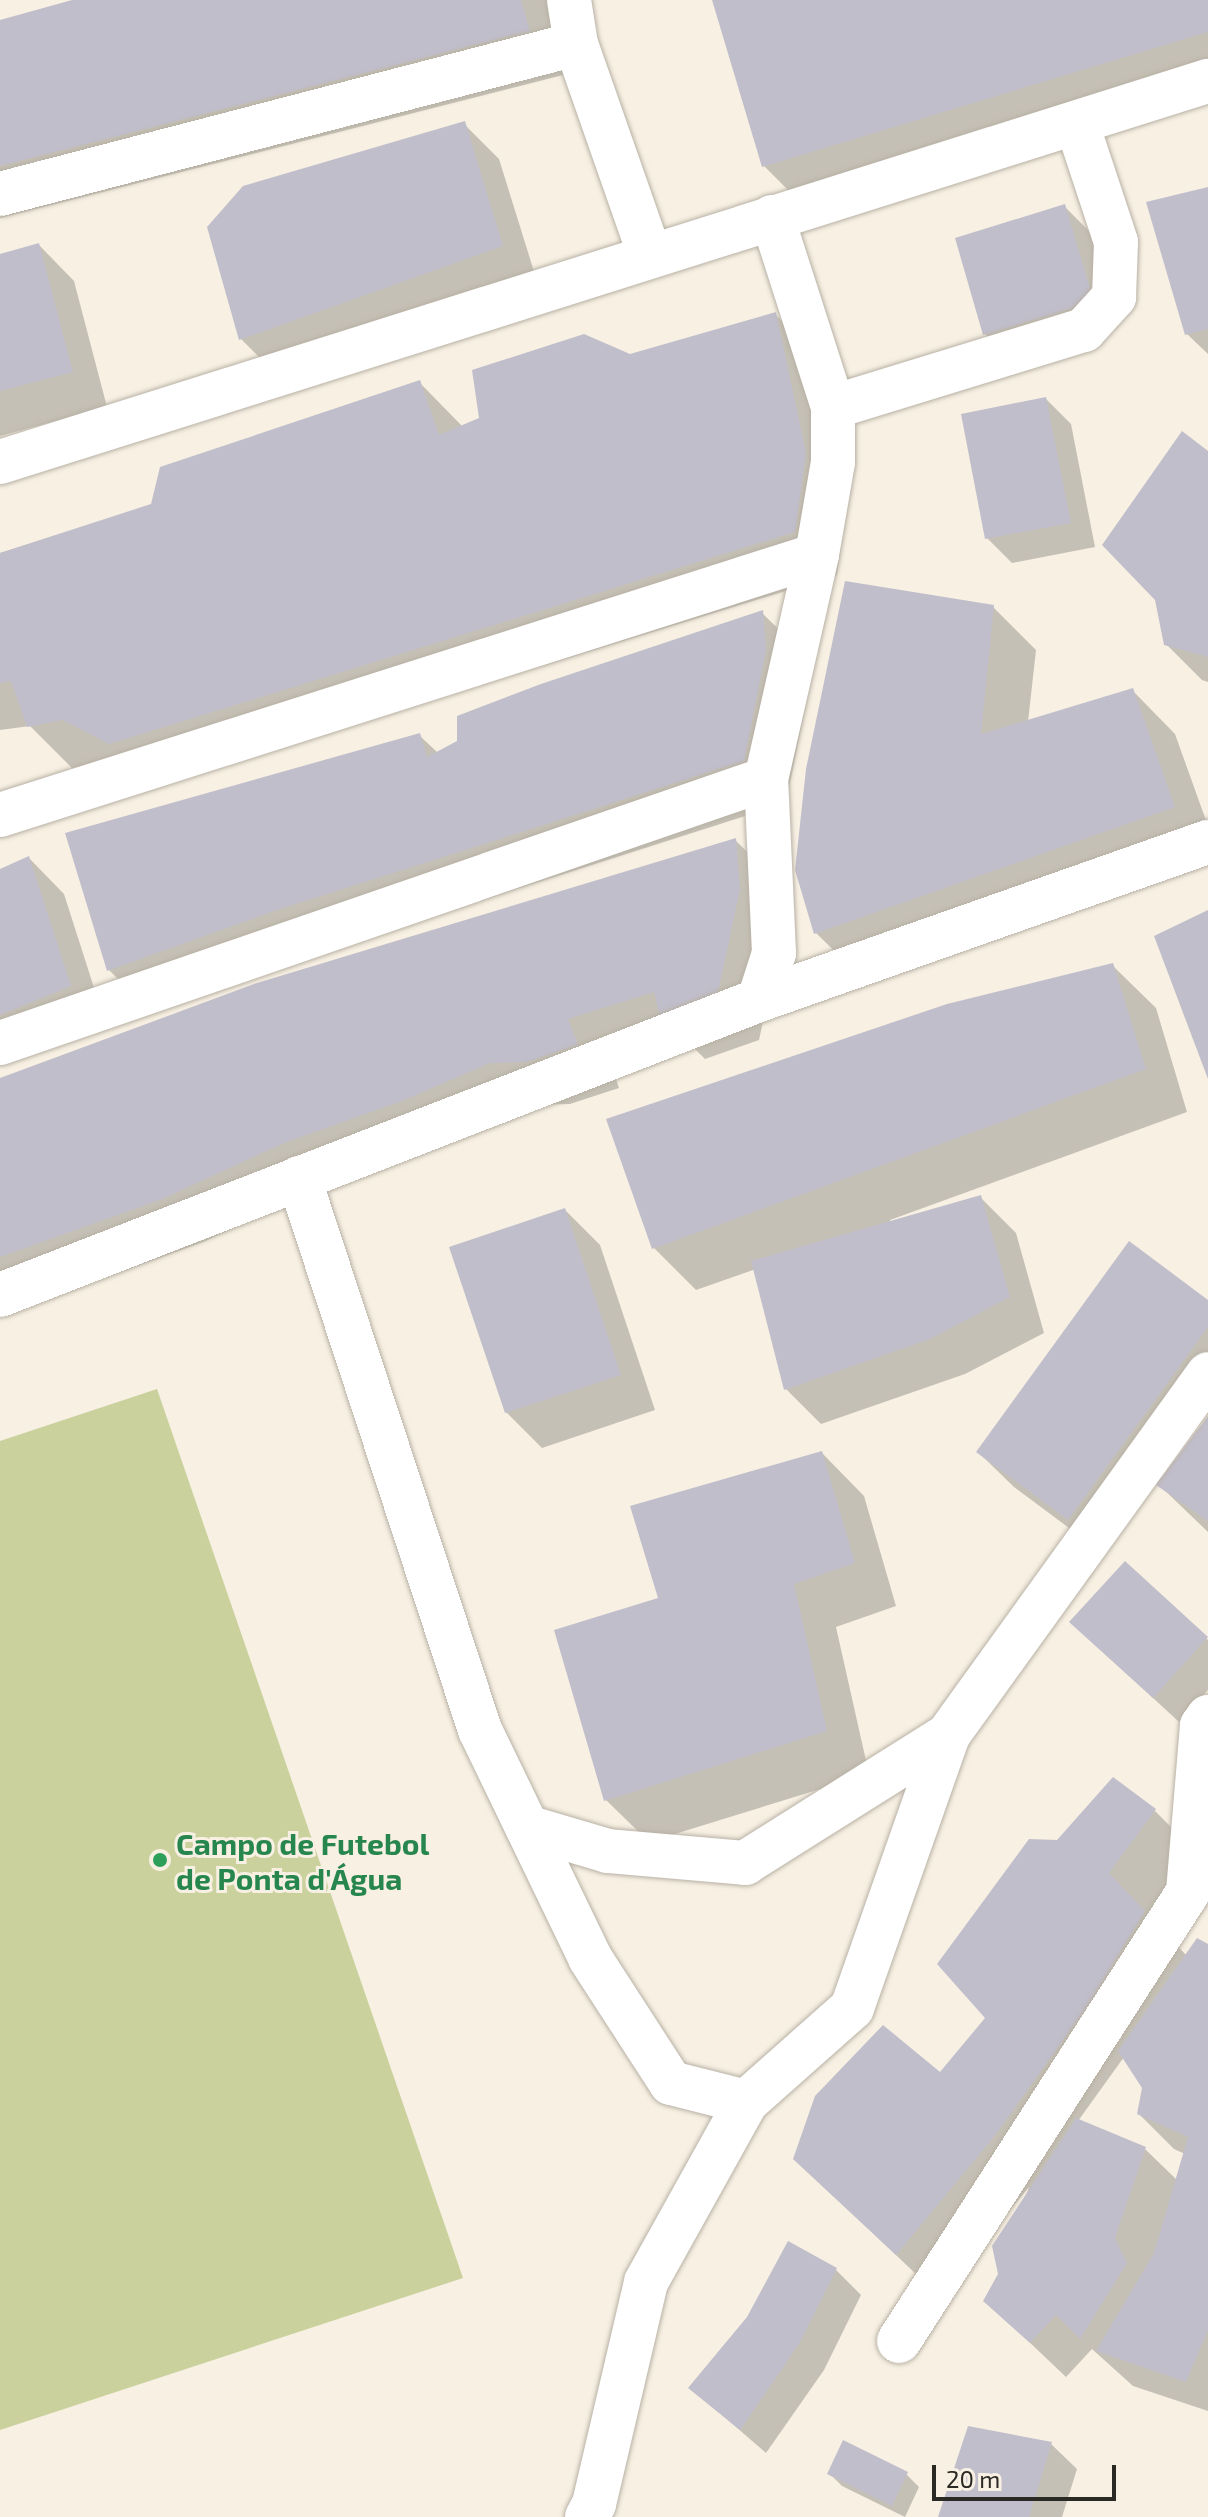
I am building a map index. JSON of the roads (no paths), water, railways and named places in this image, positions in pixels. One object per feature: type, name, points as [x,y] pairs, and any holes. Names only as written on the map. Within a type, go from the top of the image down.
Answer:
[{"type":"street","points":[[569,0],[576,44],[650,255]]},
{"type":"street","points":[[0,194],[576,44]]},
{"type":"street","points":[[0,462],[1208,81]]},
{"type":"street","points":[[833,407],[1084,330],[1114,297],[1116,242],[1077,124]]},
{"type":"street","points":[[759,1000],[774,953],[766,779],[817,555],[833,462],[833,407],[772,217]]},
{"type":"street","points":[[0,815],[817,555]]},
{"type":"street","points":[[0,1043],[766,779]]},
{"type":"street","points":[[0,1295],[759,1000],[1208,842]]},
{"type":"street","points":[[299,1178],[480,1730],[590,1958],[671,2083],[746,2102]]},
{"type":"street","points":[[587,2517],[594,2504],[646,2282],[746,2102],[852,2008],[948,1735],[1208,1374]]},
{"type":"street","points":[[899,2341],[1188,1892],[1202,1726],[1208,1717]]},
{"type":"street","points":[[527,1827],[608,1851],[745,1863],[948,1735]]},
{"type":"place","name":"Campo de Futebol de Ponta d'Água","points":[[160,1860]]}]
